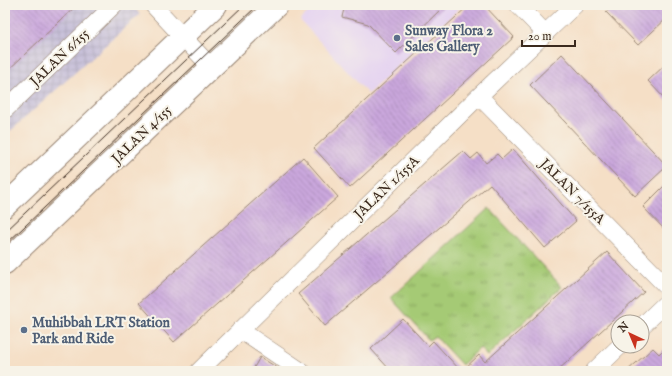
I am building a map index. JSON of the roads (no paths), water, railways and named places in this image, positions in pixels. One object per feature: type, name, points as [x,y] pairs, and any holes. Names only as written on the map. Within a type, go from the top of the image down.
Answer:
[{"type":"street","name":"JALAN 6/155","points":[[5,110],[114,5]]},
{"type":"street","points":[[153,5],[211,67]]},
{"type":"street","points":[[5,206],[216,5]]},
{"type":"street","name":"JALAN 4/155","points":[[5,263],[277,5]]},
{"type":"street","points":[[518,5],[545,33]]},
{"type":"street","name":"JALAN 1/155A","points":[[199,371],[545,33],[566,8]]},
{"type":"street","name":"JALAN 7/155A","points":[[479,96],[667,287]]},
{"type":"street","points":[[650,318],[667,302]]},
{"type":"street","points":[[240,330],[301,371]]},
{"type":"street","points":[[594,371],[612,354]]},
{"type":"tram line","points":[[5,232],[244,5]]},
{"type":"tram line","points":[[5,245],[258,5]]},
{"type":"place","name":"Sunway Flora 2 Sales Gallery","points":[[397,38]]},
{"type":"place","name":"Muhibbah LRT Station Park and Ride","points":[[24,330]]}]
